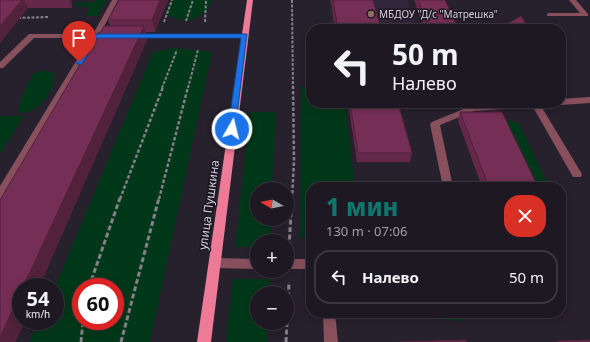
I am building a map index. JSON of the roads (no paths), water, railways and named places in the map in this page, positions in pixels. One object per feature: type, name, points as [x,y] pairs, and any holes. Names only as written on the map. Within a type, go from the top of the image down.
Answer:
[{"type":"main road","name":"улица Пушкина","points":[[204,342],[250,0]]},
{"type":"lane","points":[[0,195],[115,0]]},
{"type":"lane","points":[[549,15],[586,15],[572,0]]},
{"type":"lane","points":[[0,66],[32,36],[245,36]]},
{"type":"lane","points":[[566,102],[590,100]]},
{"type":"lane","points":[[447,182],[435,124],[465,108]]},
{"type":"lane","points":[[538,108],[577,174]]},
{"type":"lane","points":[[215,263],[250,264]]},
{"type":"lane","points":[[294,264],[306,264]]},
{"type":"lane","points":[[329,318],[331,342]]},
{"type":"place","name":"МБДОУ \"Д/с \"Матрешка\"","points":[[371,14]]}]
